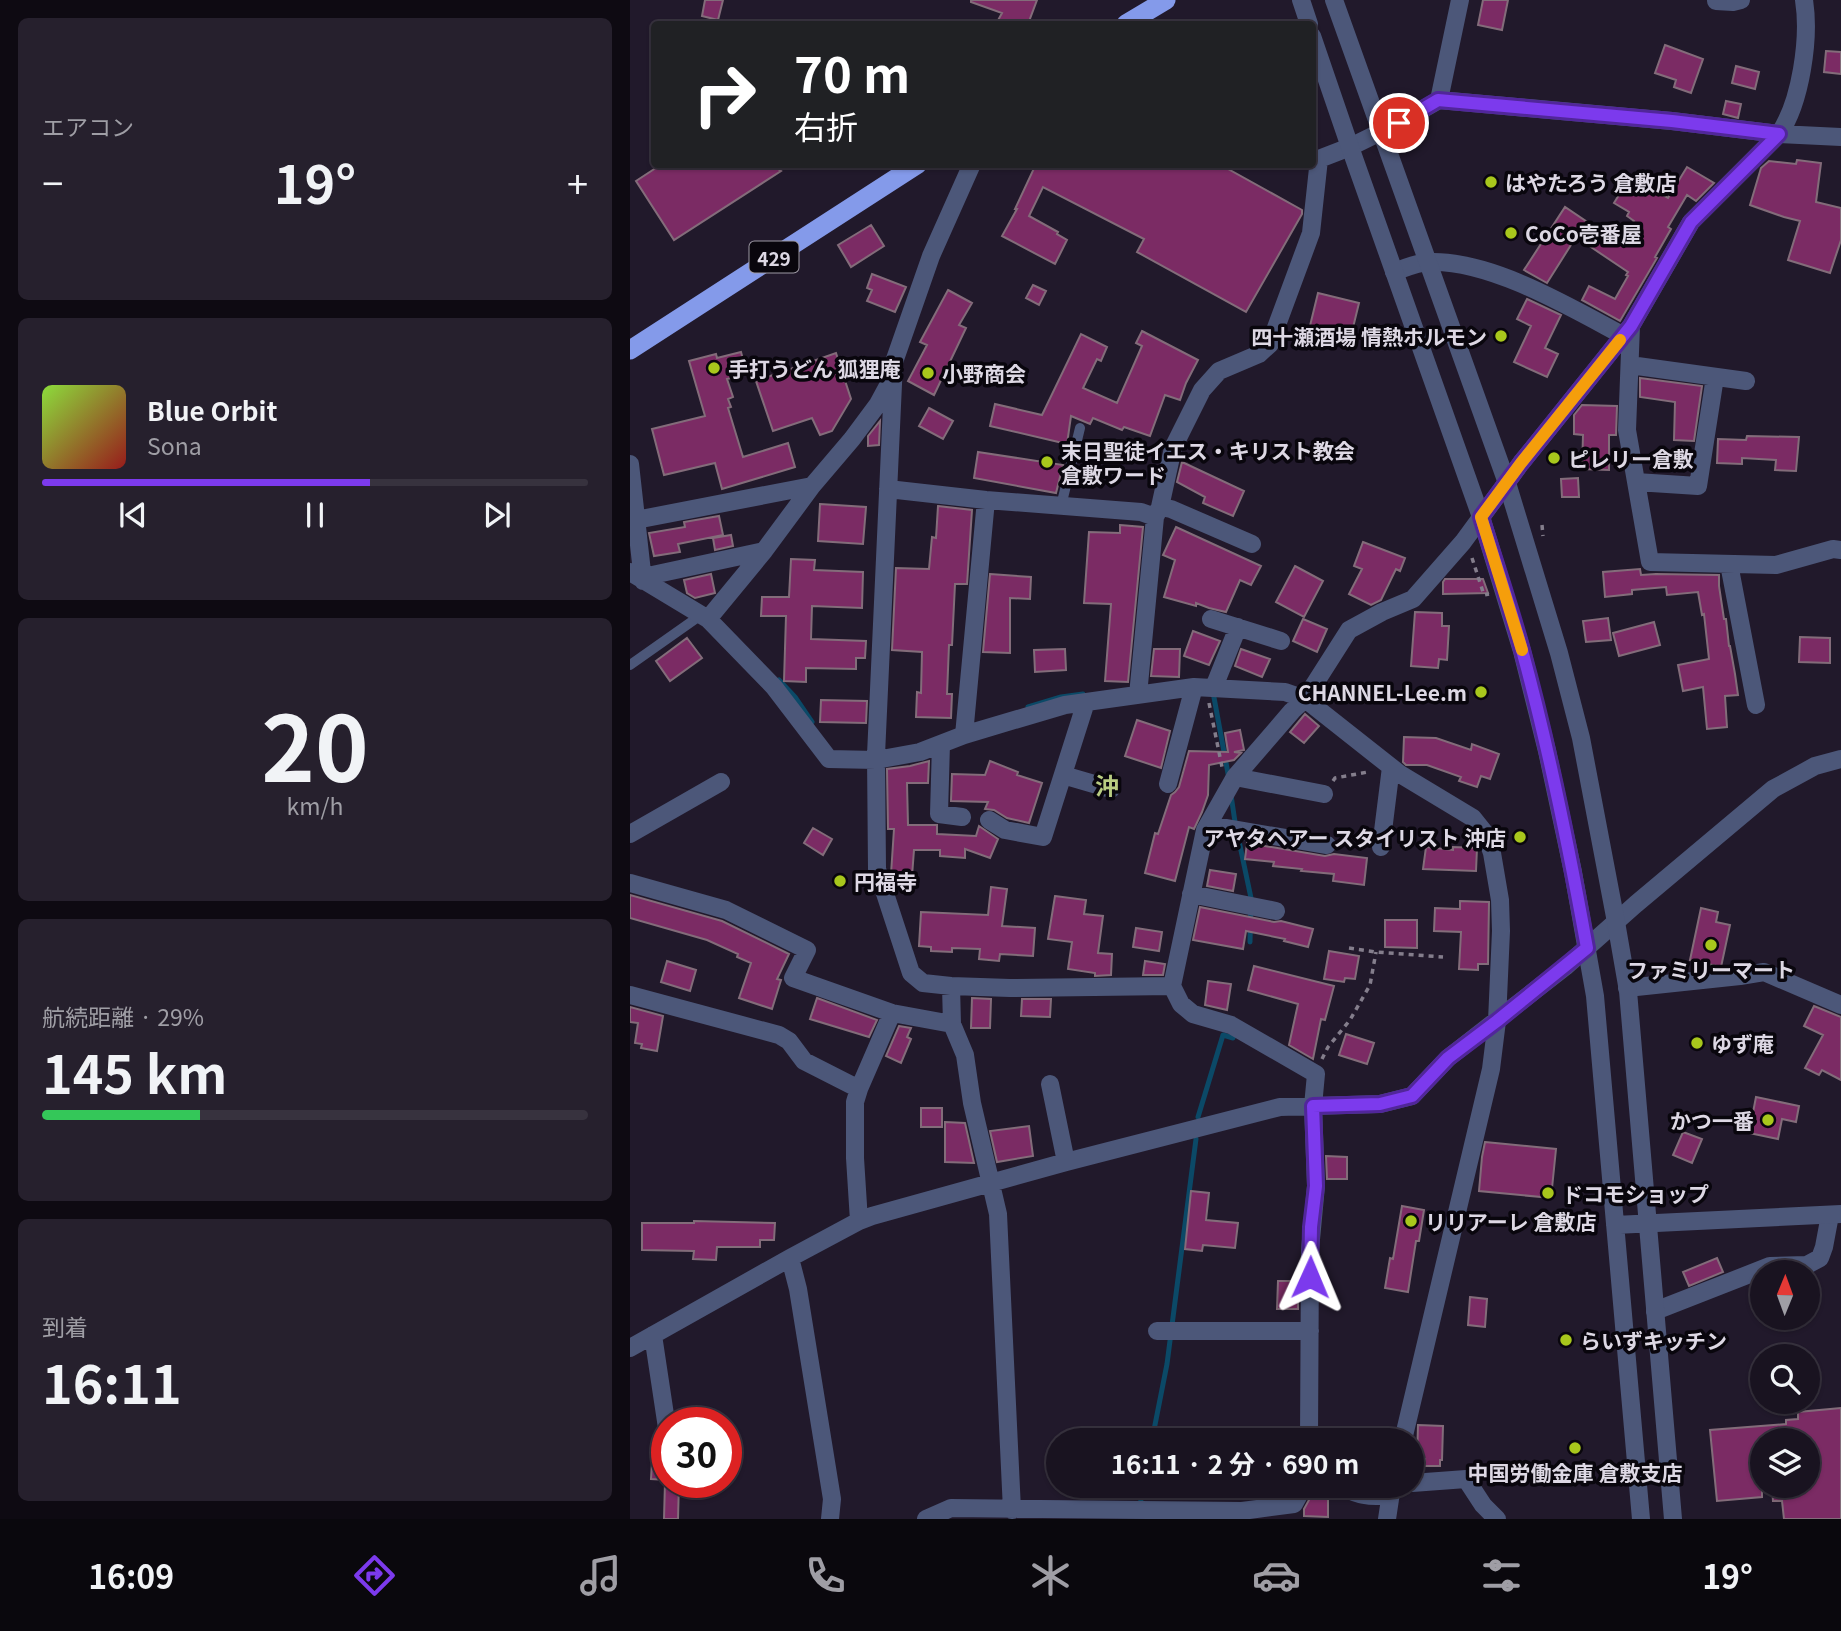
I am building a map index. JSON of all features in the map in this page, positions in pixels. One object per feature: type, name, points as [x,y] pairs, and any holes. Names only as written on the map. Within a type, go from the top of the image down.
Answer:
[{"type":"highway","points":[[1131,21],[1166,0]]},
{"type":"highway","name":"429","points":[[630,350],[912,168]]},
{"type":"street","points":[[1301,0],[1308,21]]},
{"type":"street","points":[[1334,0],[1507,483],[1559,653],[1578,726],[1627,988],[1672,1519]]},
{"type":"street","points":[[1438,100],[1460,0]]},
{"type":"street","points":[[1716,1],[1741,0]]},
{"type":"street","points":[[1309,1428],[1310,1250],[1316,1186],[1313,1106],[1316,1074],[1231,1025],[1193,1014],[1181,1004],[1172,986],[1205,831],[1231,785],[1305,699],[1349,630],[1413,599],[1463,542],[1627,331],[1691,222],[1787,123],[1799,84],[1806,36],[1807,16],[1804,0]]},
{"type":"street","points":[[1316,48],[1481,517],[1522,651],[1541,726],[1573,872],[1595,996],[1641,1519]]},
{"type":"street","points":[[1316,157],[1350,147],[1438,100],[1672,121],[1779,134],[1841,137]]},
{"type":"street","points":[[970,168],[931,257],[894,362],[876,755],[877,869],[911,973],[923,983],[1010,988],[1172,986]]},
{"type":"street","points":[[1139,688],[1158,512],[1173,448],[1202,390],[1219,370],[1259,354],[1270,344],[1311,233],[1315,168]]},
{"type":"street","points":[[1394,272],[1427,262],[1458,263],[1521,283],[1627,331]]},
{"type":"street","points":[[1627,331],[1630,365],[1627,429],[1650,562],[1776,565],[1833,549],[1841,550]]},
{"type":"street","points":[[1630,365],[1746,381]]},
{"type":"street","points":[[704,617],[764,551],[878,404],[893,377]]},
{"type":"street","points":[[1636,482],[1698,486],[1715,377]]},
{"type":"street","points":[[630,464],[639,577]]},
{"type":"street","points":[[636,520],[812,486]]},
{"type":"street","points":[[888,489],[1141,512],[1171,509],[1252,544]]},
{"type":"street","points":[[964,729],[986,499]]},
{"type":"street","points":[[639,577],[764,551]]},
{"type":"street","points":[[1729,564],[1756,705]]},
{"type":"street","points":[[639,577],[704,617],[774,687],[829,759],[920,752],[941,744],[964,729],[1139,688],[1205,687],[1285,692],[1305,699],[1391,768],[1473,818],[1485,833],[1492,853],[1500,900],[1497,1021],[1491,1069],[1406,1428]]},
{"type":"street","points":[[1211,619],[1281,641]]},
{"type":"street","points":[[1168,784],[1205,687],[1238,627]]},
{"type":"street","points":[[989,820],[1006,830],[1043,837],[1086,702]]},
{"type":"street","points":[[941,744],[939,814],[962,817]]},
{"type":"street","points":[[630,1348],[790,1258],[872,1216],[1280,1107],[1380,1104],[1412,1096],[1448,1058],[1587,948],[1773,789],[1815,766],[1841,760]]},
{"type":"street","points":[[1381,847],[1391,768]]},
{"type":"street","points":[[1063,775],[1111,789]]},
{"type":"street","points":[[630,834],[721,782]]},
{"type":"street","points":[[1231,785],[1324,794]]},
{"type":"street","points":[[1208,825],[1327,845]]},
{"type":"street","points":[[630,883],[726,910],[807,950],[793,978],[892,1013],[952,1024]]},
{"type":"street","points":[[1191,894],[1276,911]]},
{"type":"street","points":[[1627,988],[1765,972],[1841,1005]]},
{"type":"street","points":[[951,986],[952,1024],[965,1055],[972,1103],[998,1214],[1000,1513]]},
{"type":"street","points":[[630,995],[779,1035],[789,1041],[804,1061],[859,1088]]},
{"type":"street","points":[[859,1221],[855,1102],[892,1013]]},
{"type":"street","points":[[1050,1084],[1066,1162]]},
{"type":"street","points":[[1615,1225],[1835,1214],[1820,1258],[1807,1265],[1770,1266],[1655,1311]]},
{"type":"street","points":[[790,1258],[798,1289],[832,1499],[830,1519]]},
{"type":"street","points":[[1167,1331],[1310,1331]]},
{"type":"street","points":[[653,1335],[664,1407]]},
{"type":"street","points":[[1424,1482],[1466,1479],[1483,1505],[1497,1519]]},
{"type":"street","points":[[926,1519],[951,1508],[1000,1513],[1242,1511],[1294,1504],[1297,1498]]},
{"type":"street","points":[[1387,1519],[1390,1498]]},
{"type":"lane","points":[[1061,506],[1080,429]]},
{"type":"lane","points":[[630,665],[704,617]]},
{"type":"path","points":[[1542,525],[1543,536]]},
{"type":"path","points":[[1472,557],[1483,595]]},
{"type":"path","points":[[1205,687],[1231,785]]},
{"type":"path","points":[[1324,794],[1335,778],[1391,768]]},
{"type":"path","points":[[1349,948],[1443,957]]},
{"type":"path","points":[[1316,1074],[1328,1047],[1350,1020],[1370,985],[1376,952]]},
{"type":"building","points":[[705,0],[723,0],[718,20],[702,16]]},
{"type":"building","points":[[1037,0],[1029,21],[998,21],[1002,13],[971,2]]},
{"type":"building","points":[[1483,0],[1508,0],[1502,30],[1478,25]]},
{"type":"building","points":[[1665,45],[1703,59],[1691,93],[1674,87],[1676,80],[1655,73]]},
{"type":"building","points":[[1826,51],[1841,52],[1841,74],[1824,72]]},
{"type":"building","points":[[1736,66],[1759,72],[1755,89],[1732,83]]},
{"type":"building","points":[[1726,101],[1741,104],[1738,118],[1723,114]]},
{"type":"building","points":[[1797,160],[1821,163],[1816,202],[1841,208],[1841,240],[1830,273],[1788,260],[1800,221],[1750,205],[1761,168],[1769,161],[1796,164]]},
{"type":"building","points":[[1687,167],[1714,183],[1696,201],[1687,195],[1668,227],[1671,229],[1655,257],[1657,258],[1620,321],[1582,300],[1589,286],[1615,299],[1628,272],[1576,237],[1547,283],[1524,270],[1565,207],[1620,244],[1634,221],[1627,216],[1629,212],[1614,203],[1630,177],[1668,198]]},
{"type":"building","points":[[656,168],[776,168],[781,171],[674,240],[636,181]]},
{"type":"building","points":[[1034,168],[1226,168],[1302,210],[1302,214],[1246,312],[1137,252],[1144,239],[1043,187],[1029,216],[1067,240],[1055,264],[1002,236]]},
{"type":"building","points":[[871,225],[884,246],[851,267],[838,245]]},
{"type":"building","points":[[872,274],[906,287],[895,312],[867,301],[872,290],[867,288]]},
{"type":"building","points":[[1033,285],[1046,291],[1039,305],[1026,298]]},
{"type":"building","points":[[948,290],[972,303],[959,325],[966,328],[934,395],[908,381],[927,345],[920,342]]},
{"type":"building","points":[[1318,293],[1359,303],[1349,344],[1308,334]]},
{"type":"building","points":[[1527,299],[1561,315],[1545,348],[1558,354],[1547,377],[1514,362],[1531,326],[1517,319]]},
{"type":"building","points":[[1142,331],[1198,360],[1180,400],[1165,395],[1150,436],[1124,427],[1122,430],[1093,418],[1090,424],[1071,416],[1067,444],[990,426],[995,404],[1042,415],[1081,334],[1107,347],[1101,361],[1097,359],[1083,388],[1117,403],[1142,346],[1136,343]]},
{"type":"building","points":[[741,352],[747,374],[727,379],[733,397],[728,399],[731,407],[728,408],[743,457],[788,443],[795,467],[722,489],[715,463],[664,475],[652,429],[705,416],[689,361],[716,354],[717,358]]},
{"type":"building","points":[[836,353],[851,399],[832,431],[820,435],[812,418],[773,431],[756,381]]},
{"type":"building","points":[[1640,378],[1702,386],[1694,441],[1674,440],[1675,402],[1640,397]]},
{"type":"building","points":[[1582,405],[1617,406],[1616,435],[1609,435],[1609,470],[1582,469],[1583,435],[1574,434],[1574,415]]},
{"type":"building","points":[[929,408],[953,421],[943,439],[919,426]]},
{"type":"building","points":[[880,421],[879,445],[868,446],[868,436]]},
{"type":"building","points":[[1747,436],[1799,437],[1796,471],[1775,470],[1776,460],[1742,458],[1742,464],[1717,463],[1718,439],[1746,440]]},
{"type":"building","points":[[978,452],[1063,465],[1056,493],[974,478]]},
{"type":"building","points":[[1182,462],[1244,491],[1233,516],[1203,503],[1205,497],[1177,482]]},
{"type":"building","points":[[1578,478],[1579,497],[1562,497],[1561,479]]},
{"type":"building","points":[[820,504],[866,507],[863,544],[818,541]]},
{"type":"building","points":[[938,506],[972,510],[967,584],[955,584],[947,694],[952,694],[951,718],[916,717],[917,692],[921,693],[922,652],[892,650],[896,568],[929,569],[932,537],[936,538]]},
{"type":"building","points":[[719,516],[723,535],[678,544],[680,552],[654,556],[649,533],[685,527],[684,522]]},
{"type":"building","points":[[1120,525],[1143,527],[1128,682],[1105,681],[1111,604],[1084,603],[1089,532],[1120,533]]},
{"type":"building","points":[[1176,527],[1261,566],[1251,585],[1240,580],[1226,612],[1164,597],[1175,560],[1163,555]]},
{"type":"building","points":[[731,535],[733,546],[715,550],[713,538]]},
{"type":"building","points":[[1363,542],[1405,558],[1400,571],[1396,569],[1381,600],[1371,605],[1349,594],[1362,569],[1354,566]]},
{"type":"building","points":[[791,559],[815,560],[814,570],[863,572],[862,608],[812,606],[811,639],[866,641],[865,658],[856,658],[856,669],[806,668],[806,682],[784,681],[786,616],[761,616],[762,597],[789,597]]},
{"type":"building","points":[[1295,566],[1323,581],[1304,617],[1276,602]]},
{"type":"building","points":[[1640,569],[1641,575],[1719,575],[1738,695],[1725,696],[1727,727],[1707,729],[1703,687],[1683,691],[1678,665],[1709,659],[1704,614],[1702,615],[1698,592],[1667,595],[1666,587],[1632,590],[1632,594],[1605,597],[1603,572]]},
{"type":"building","points":[[711,574],[715,593],[695,598],[687,593],[684,580]]},
{"type":"building","points":[[990,574],[1031,577],[1030,599],[1010,598],[1010,653],[983,652]]},
{"type":"building","points":[[1445,579],[1483,579],[1488,593],[1443,594]]},
{"type":"building","points":[[1415,612],[1442,613],[1442,626],[1449,626],[1447,660],[1439,659],[1438,668],[1411,666]]},
{"type":"building","points":[[1608,618],[1611,640],[1586,642],[1583,621]]},
{"type":"building","points":[[1303,619],[1327,629],[1317,652],[1293,641]]},
{"type":"building","points":[[1654,622],[1660,645],[1619,656],[1613,633]]},
{"type":"building","points":[[1193,631],[1220,641],[1209,665],[1184,656]]},
{"type":"building","points":[[1800,637],[1830,638],[1830,663],[1799,662]]},
{"type":"building","points":[[687,638],[702,658],[670,681],[656,661]]},
{"type":"building","points":[[1065,649],[1066,670],[1035,672],[1034,650]]},
{"type":"building","points":[[1154,649],[1180,649],[1179,677],[1151,676]]},
{"type":"building","points":[[1241,649],[1270,659],[1262,677],[1235,666]]},
{"type":"building","points":[[821,700],[867,701],[866,723],[820,722]]},
{"type":"building","points":[[1305,714],[1319,726],[1304,743],[1290,732]]},
{"type":"building","points":[[1137,720],[1170,731],[1161,768],[1125,756]]},
{"type":"building","points":[[1240,730],[1244,750],[1234,752],[1241,753],[1234,760],[1209,765],[1208,795],[1194,829],[1189,827],[1175,881],[1145,873],[1155,833],[1158,834],[1171,795],[1179,787],[1189,751],[1228,752],[1225,733]]},
{"type":"building","points":[[1404,737],[1436,738],[1471,750],[1472,744],[1499,754],[1490,779],[1481,776],[1477,787],[1459,781],[1461,777],[1427,765],[1406,765],[1403,762]]},
{"type":"building","points":[[929,761],[928,783],[907,783],[908,825],[937,825],[937,834],[976,836],[979,826],[998,839],[990,858],[965,849],[965,858],[940,856],[940,850],[914,850],[912,876],[891,874],[894,829],[888,829],[887,769]]},
{"type":"building","points":[[990,761],[1018,772],[1017,775],[1042,783],[1029,823],[985,809],[988,802],[951,801],[952,774],[985,775]]},
{"type":"building","points":[[813,828],[832,839],[823,855],[804,843]]},
{"type":"building","points":[[1247,843],[1325,856],[1334,854],[1367,858],[1364,885],[1333,881],[1334,874],[1301,871],[1302,869],[1273,866],[1274,862],[1245,859]]},
{"type":"building","points":[[1426,847],[1453,850],[1453,847],[1477,848],[1476,871],[1423,869]]},
{"type":"building","points":[[1210,870],[1236,874],[1233,891],[1207,886]]},
{"type":"building","points":[[991,887],[1007,889],[1002,926],[1035,928],[1033,956],[1000,954],[999,961],[979,959],[980,949],[952,948],[952,952],[931,951],[931,947],[919,946],[921,912],[988,915]]},
{"type":"building","points":[[630,895],[722,921],[789,954],[777,979],[781,980],[772,1009],[739,998],[751,963],[707,940],[630,918]]},
{"type":"building","points":[[1055,896],[1086,900],[1084,914],[1103,916],[1098,953],[1112,954],[1111,975],[1095,976],[1095,973],[1068,969],[1072,942],[1048,939]]},
{"type":"building","points":[[1460,901],[1489,902],[1488,964],[1478,964],[1478,970],[1459,969],[1461,932],[1434,931],[1435,908],[1460,909]]},
{"type":"building","points":[[1200,907],[1313,929],[1308,947],[1246,931],[1243,949],[1193,940]]},
{"type":"building","points":[[1701,908],[1718,912],[1716,922],[1730,925],[1721,967],[1690,960]]},
{"type":"building","points":[[1385,920],[1417,920],[1417,948],[1385,947]]},
{"type":"building","points":[[1136,928],[1162,932],[1159,951],[1133,947]]},
{"type":"building","points":[[1329,951],[1359,956],[1355,979],[1345,978],[1344,982],[1324,979]]},
{"type":"building","points":[[667,961],[696,970],[690,991],[661,982]]},
{"type":"building","points":[[1145,961],[1165,964],[1163,975],[1143,975]]},
{"type":"building","points":[[1254,966],[1334,986],[1325,1020],[1321,1019],[1313,1059],[1289,1045],[1298,1004],[1248,990]]},
{"type":"building","points":[[1208,981],[1231,984],[1227,1010],[1205,1005]]},
{"type":"building","points":[[817,998],[877,1020],[869,1037],[810,1019]]},
{"type":"building","points":[[972,998],[991,999],[990,1028],[971,1028]]},
{"type":"building","points":[[1022,999],[1051,999],[1050,1017],[1021,1016]]},
{"type":"building","points":[[1814,1006],[1841,1017],[1841,1080],[1822,1070],[1819,1075],[1805,1068],[1823,1035],[1804,1026]]},
{"type":"building","points":[[630,1007],[663,1016],[657,1051],[641,1048],[642,1044],[635,1043],[638,1023],[630,1022]]},
{"type":"building","points":[[899,1026],[911,1028],[907,1037],[911,1039],[901,1063],[886,1056]]},
{"type":"building","points":[[1346,1034],[1374,1043],[1367,1064],[1339,1055]]},
{"type":"building","points":[[1756,1097],[1799,1106],[1796,1122],[1782,1119],[1778,1139],[1749,1133]]},
{"type":"building","points":[[921,1108],[942,1108],[942,1127],[921,1127]]},
{"type":"building","points":[[945,1122],[965,1123],[974,1163],[945,1162]]},
{"type":"building","points":[[1029,1126],[1033,1156],[997,1162],[990,1131]]},
{"type":"building","points":[[1683,1132],[1702,1139],[1692,1163],[1673,1155]]},
{"type":"building","points":[[1485,1142],[1556,1149],[1551,1198],[1479,1191]]},
{"type":"building","points":[[1326,1156],[1347,1157],[1347,1179],[1327,1179]]},
{"type":"building","points":[[1191,1191],[1209,1193],[1206,1220],[1238,1223],[1235,1248],[1203,1245],[1202,1251],[1185,1249]]},
{"type":"building","points":[[1402,1206],[1424,1210],[1408,1292],[1385,1288]]},
{"type":"building","points":[[642,1223],[775,1223],[774,1240],[760,1240],[760,1247],[717,1247],[716,1260],[693,1259],[694,1251],[642,1250]]},
{"type":"building","points":[[1717,1258],[1723,1272],[1689,1286],[1683,1272]]},
{"type":"building","points":[[1278,1281],[1298,1281],[1298,1309],[1277,1309]]},
{"type":"building","points":[[1470,1297],[1487,1299],[1485,1327],[1468,1325]]},
{"type":"building","points":[[1841,1408],[1841,1519],[1784,1519],[1782,1501],[1773,1501],[1773,1498],[1820,1498],[1820,1428],[1750,1428],[1751,1498],[1717,1501],[1710,1430],[1786,1424],[1786,1420],[1798,1419],[1798,1414],[1820,1414],[1820,1410]]},
{"type":"building","points":[[1418,1425],[1443,1426],[1440,1466],[1424,1466],[1424,1428],[1418,1428]]},
{"type":"building","points":[[665,1498],[679,1498],[678,1519],[664,1519]]},
{"type":"building","points":[[1310,1498],[1328,1498],[1328,1517],[1304,1516],[1304,1509]]},
{"type":"waterway","points":[[779,680],[812,722]]},
{"type":"waterway","points":[[1213,692],[1229,779]]},
{"type":"waterway","points":[[1028,707],[1061,697],[1083,694]]},
{"type":"waterway","points":[[1231,795],[1251,898],[1250,942]]},
{"type":"waterway","points":[[1198,1117],[1223,1035],[1233,1038],[1234,1035]]},
{"type":"waterway","points":[[1154,1428],[1167,1364],[1196,1139]]},
{"type":"waterway","points":[[1140,1506],[1141,1498]]},
{"type":"slow traffic","points":[[1522,650],[1481,517],[1620,340]]},
{"type":"place","name":"はやたろう 倉敷店","points":[[1491,182]]},
{"type":"place","name":"CoCo壱番屋","points":[[1511,233]]},
{"type":"place","name":"四十瀬酒場 情熱ホルモン","points":[[1501,336]]},
{"type":"place","name":"手打うどん 狐狸庵","points":[[714,368]]},
{"type":"place","name":"小野商会","points":[[928,373]]},
{"type":"place","name":"ピレリー倉敷","points":[[1554,458]]},
{"type":"place","name":"末日聖徒イエス・キリスト教会 倉敷ワード","points":[[1047,462]]},
{"type":"place","name":"CHANNEL-Lee.m","points":[[1481,692]]},
{"type":"place","name":"アヤタヘアー スタイリスト 沖店","points":[[1520,837]]},
{"type":"place","name":"円福寺","points":[[840,881]]},
{"type":"place","name":"ファミリーマート","points":[[1711,945]]},
{"type":"place","name":"ゆず庵","points":[[1697,1043]]},
{"type":"place","name":"かつ一番","points":[[1768,1120]]},
{"type":"place","name":"ドコモショップ","points":[[1548,1193]]},
{"type":"place","name":"リリアーレ 倉敷店","points":[[1411,1221]]},
{"type":"place","name":"らいずキッチン","points":[[1566,1340]]},
{"type":"place","name":"中国労働金庫 倉敷支店","points":[[1575,1448]]},
{"type":"district","name":"沖","points":[[1107,784]]},
{"type":"route","points":[[1310,1277],[1311,1227],[1316,1186],[1313,1106],[1380,1104],[1412,1096],[1448,1058],[1587,948],[1541,726],[1522,651],[1481,517],[1631,326],[1691,222],[1779,134],[1672,121],[1438,100],[1399,123]]}]
